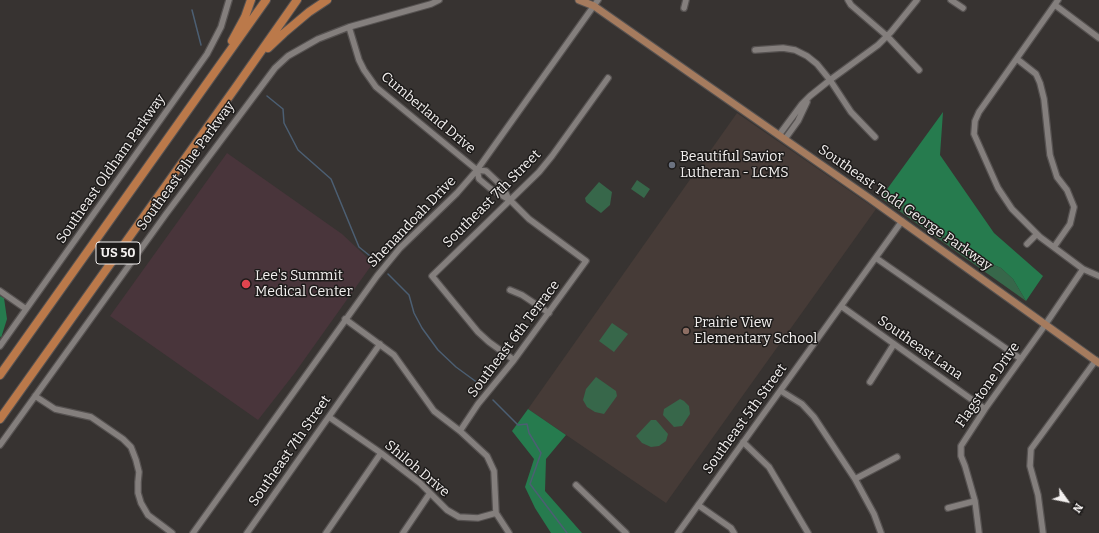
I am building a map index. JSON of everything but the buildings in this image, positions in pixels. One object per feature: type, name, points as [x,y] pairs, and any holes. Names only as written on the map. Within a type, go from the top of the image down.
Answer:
[{"type":"highway","points":[[217,70],[217,62],[232,40],[251,0]]},
{"type":"highway","name":"US 50","points":[[0,375],[266,0]]},
{"type":"highway","name":"US 50","points":[[0,419],[297,0]]},
{"type":"highway","points":[[236,87],[262,55],[284,32],[327,0]]},
{"type":"main road","points":[[579,0],[594,2]]},
{"type":"main road","name":"Southeast Todd George Parkway","points":[[594,2],[694,76],[902,221],[1044,326],[1097,361]]},
{"type":"street","name":"Southeast Oldham Parkway","points":[[0,346],[207,54],[221,27],[229,0]]},
{"type":"street","name":"Southeast Blue Parkway","points":[[0,445],[166,214],[275,68],[288,56],[318,39],[349,27],[431,4],[439,0]]},
{"type":"street","points":[[684,8],[686,0]]},
{"type":"street","points":[[848,0],[851,5],[887,36],[919,70]]},
{"type":"street","points":[[782,137],[798,120],[810,96],[878,45],[917,0]]},
{"type":"street","points":[[951,0],[962,8]]},
{"type":"street","name":"Shenandoah Drive","points":[[193,533],[377,276],[400,248],[457,193],[477,170],[594,2]]},
{"type":"street","points":[[1099,38],[1057,3],[979,112],[975,121],[974,134],[998,188],[1012,209],[1037,234],[1083,269],[1099,276]]},
{"type":"street","name":"Cumberland Drive","points":[[349,27],[359,60],[364,70],[376,86],[477,170],[486,171],[499,183],[510,200]]},
{"type":"street","points":[[755,50],[783,48],[795,50],[806,56],[817,64],[830,80],[851,112],[875,137]]},
{"type":"street","points":[[1017,59],[1036,74],[1040,83],[1044,99],[1050,155],[1058,177],[1068,190],[1074,207],[1070,224],[1054,247]]},
{"type":"street","name":"Southeast 7th Street","points":[[514,360],[478,332],[432,276],[538,172],[552,156],[608,78]]},
{"type":"street","name":"Cumberland Drive","points":[[477,170],[479,178],[491,189],[510,200],[530,219],[586,261]]},
{"type":"street","name":"Southeast 5th Street","points":[[678,533],[902,221]]},
{"type":"street","points":[[1027,244],[1037,234]]},
{"type":"street","points":[[876,258],[1021,359]]},
{"type":"street","name":"Southeast 6th Terrace","points":[[460,431],[478,404],[514,360],[586,261]]},
{"type":"street","name":"Flagstone Drive","points":[[975,501],[961,456],[961,446],[985,409],[1083,269]]},
{"type":"street","points":[[510,290],[522,295],[549,313]]},
{"type":"street","points":[[0,291],[26,309]]},
{"type":"street","name":"Southeast Lana","points":[[841,306],[985,409]]},
{"type":"street","points":[[345,319],[394,355],[434,411],[460,431],[487,456],[494,471],[496,513],[509,533]]},
{"type":"street","name":"Southeast 7th Street","points":[[247,533],[380,344]]},
{"type":"street","points":[[870,382],[894,344]]},
{"type":"street","points":[[1043,533],[1038,495],[1030,466],[1031,449],[1097,361]]},
{"type":"street","points":[[781,391],[802,404],[814,417],[855,479],[874,514],[881,533]]},
{"type":"street","points":[[35,396],[55,409],[91,417],[123,438],[131,447],[136,460],[139,472],[138,493],[141,503],[148,515],[172,533]]},
{"type":"street","name":"Shiloh Drive","points":[[329,417],[381,453],[420,483],[448,510],[459,517],[478,518],[496,513]]},
{"type":"street","points":[[743,442],[769,467],[808,533]]},
{"type":"street","points":[[326,533],[381,453]]},
{"type":"street","points":[[855,479],[897,457]]},
{"type":"street","points":[[576,485],[626,533]]},
{"type":"street","points":[[403,533],[430,493]]},
{"type":"street","points":[[948,508],[975,501],[979,533]]},
{"type":"street","points":[[698,505],[731,528],[734,533]]},
{"type":"shaded area","name":"Prairie View Elementary School","points":[[737,113],[876,209],[666,503],[528,409]]},
{"type":"shaded area","name":"Lee's Summit Medical Center","points":[[227,153],[342,234],[373,263],[294,374],[258,420],[110,316]]},
{"type":"green space","points":[[943,112],[940,155],[994,233],[1043,276],[1026,301],[1013,279],[1001,268],[970,255],[945,236],[934,225],[885,192]]},
{"type":"green space","points":[[637,180],[650,189],[644,198],[631,189]]},
{"type":"green space","points":[[599,182],[612,192],[610,205],[601,213],[586,202],[585,198]]},
{"type":"green space","points":[[885,192],[934,225],[945,236],[970,255],[1001,268],[1013,279],[1026,301],[881,198]]},
{"type":"green space","points":[[0,296],[4,298],[7,319],[1,338],[0,336]]},
{"type":"green space","points":[[612,323],[628,334],[614,352],[599,341]]},
{"type":"green space","points":[[596,377],[616,391],[617,396],[604,414],[595,412],[587,407],[583,400],[586,389]]},
{"type":"green space","points":[[680,399],[689,406],[690,414],[682,426],[674,427],[663,415],[664,409]]},
{"type":"green space","points":[[528,409],[566,435],[546,459],[545,491],[582,533],[551,533],[535,508],[525,487],[534,459],[512,431]]},
{"type":"green space","points":[[651,420],[656,420],[668,434],[666,441],[659,446],[651,447],[642,443],[636,436]]},
{"type":"waterway","points":[[192,10],[201,45]]},
{"type":"waterway","points":[[267,96],[283,109],[284,123],[298,150],[331,179],[359,247],[375,260]]},
{"type":"waterway","points":[[388,274],[409,295],[414,313],[422,328],[438,350],[456,367],[482,386]]},
{"type":"waterway","points":[[493,400],[518,425],[527,424],[529,433],[541,453],[530,484],[567,533]]},
{"type":"place","name":"Beautiful Savior Lutheran - LCMS","points":[[672,165]]},
{"type":"place","name":"Lee's Summit Medical Center","points":[[246,284]]},
{"type":"place","name":"Prairie View Elementary School","points":[[686,331]]}]
